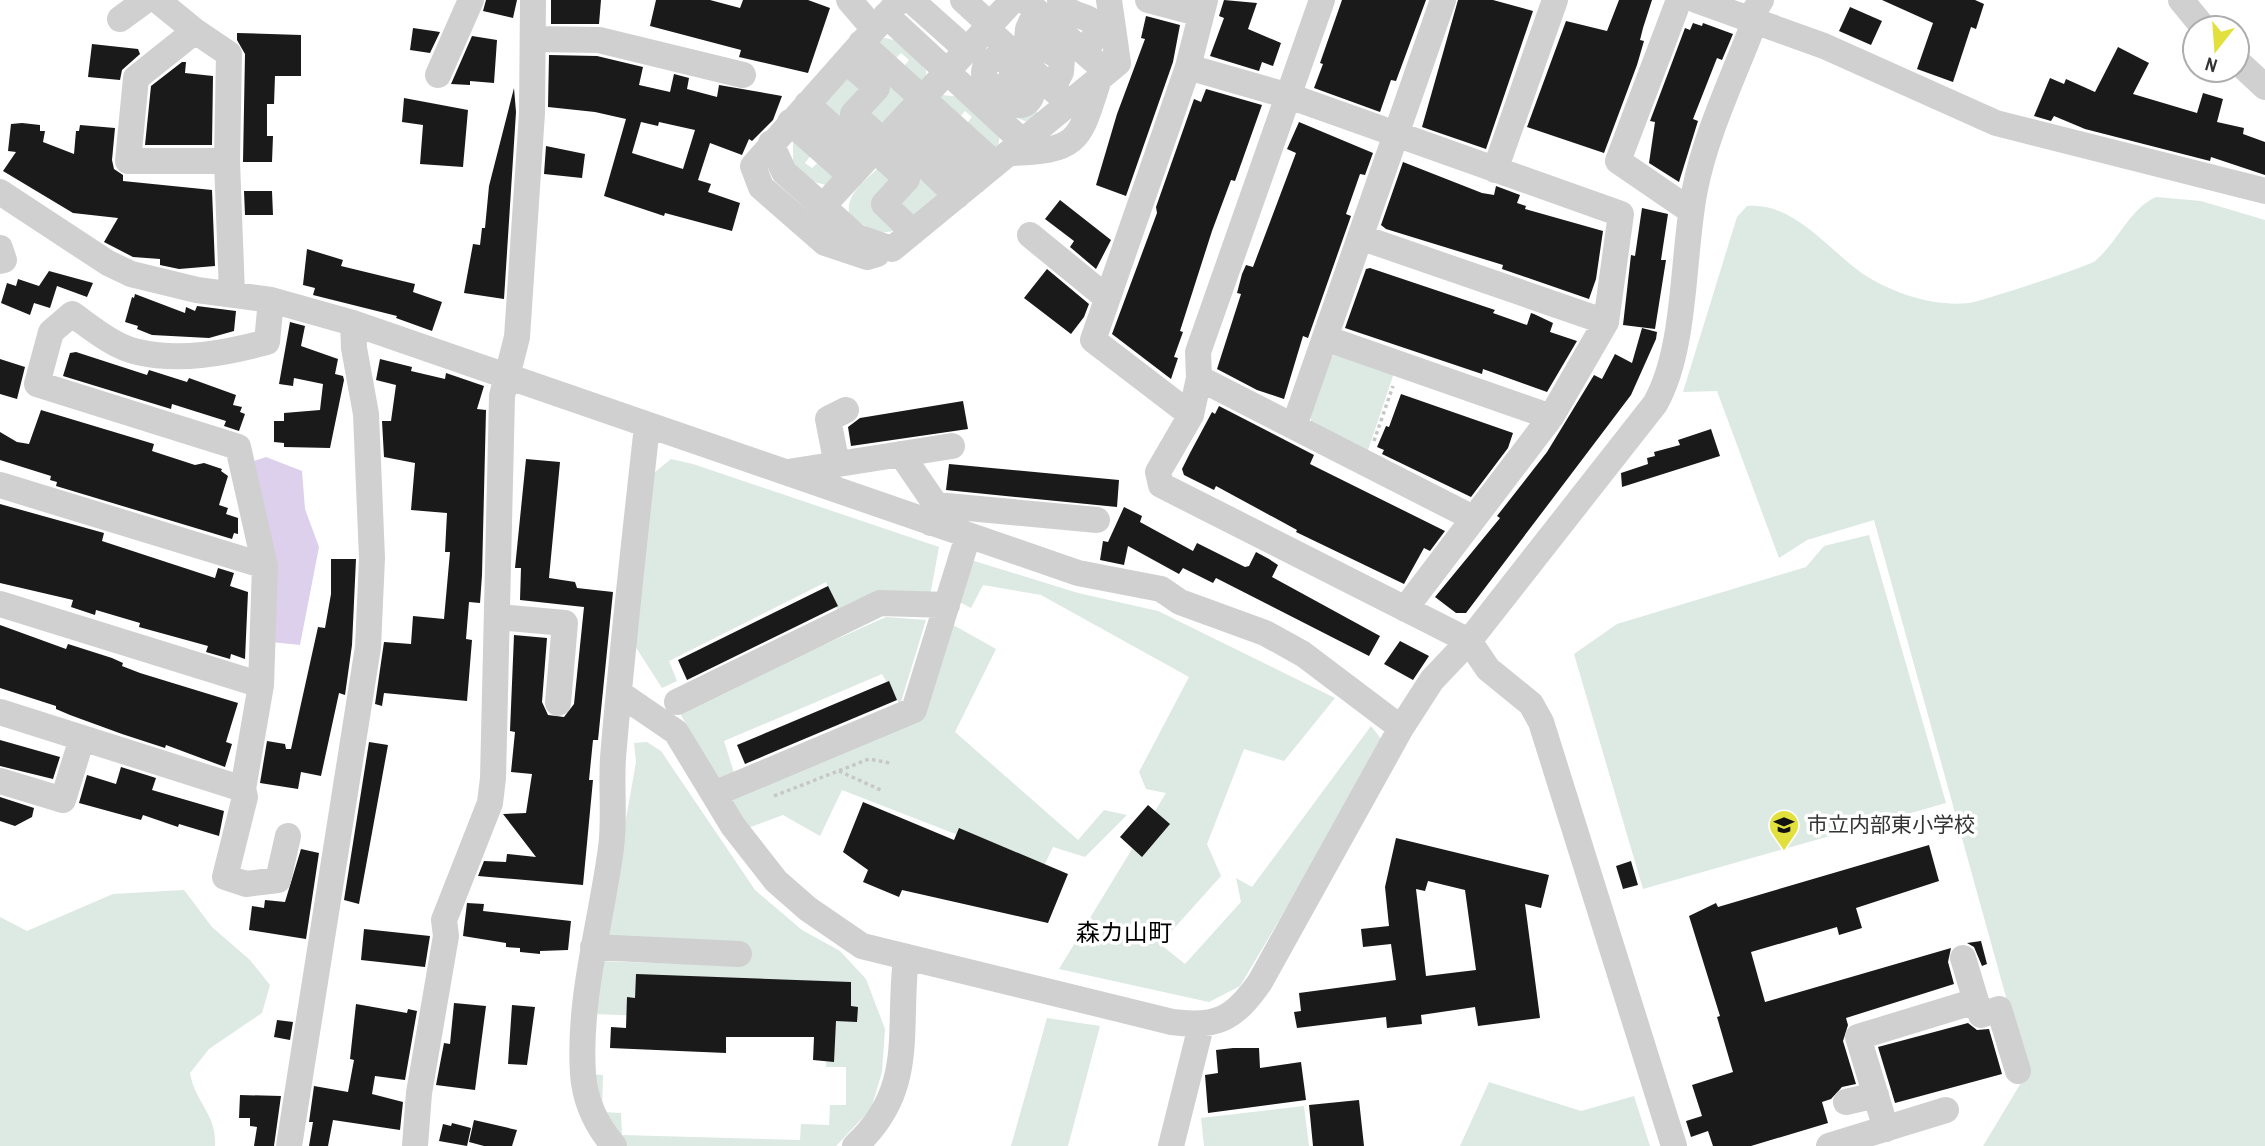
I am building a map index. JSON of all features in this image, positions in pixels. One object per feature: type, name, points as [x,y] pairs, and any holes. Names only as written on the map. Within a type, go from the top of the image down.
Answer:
[{"type":"street","points":[[120,19],[146,0]]},
{"type":"street","points":[[158,0],[195,31],[229,54],[228,161],[232,295]]},
{"type":"street","points":[[438,75],[471,0]]},
{"type":"street","points":[[415,1146],[419,1093],[446,936],[444,920],[490,803],[496,719],[502,396],[517,337],[534,39],[533,0]]},
{"type":"street","points":[[849,0],[873,30],[896,66],[885,139]]},
{"type":"street","points":[[911,0],[936,22],[1002,21],[1070,12],[1088,16],[1095,24],[1093,42],[1084,52],[1103,76]]},
{"type":"street","points":[[936,22],[957,0]]},
{"type":"street","points":[[963,0],[1002,21],[1028,29],[1027,40],[1062,58],[1061,72],[1050,103]]},
{"type":"street","points":[[1148,0],[1203,7],[1188,67],[1093,340],[1191,415]]},
{"type":"street","points":[[1322,0],[1198,352],[1199,378],[1191,415],[1158,472],[1161,485],[1469,640],[1488,669],[1531,704],[1541,722],[1674,1146]]},
{"type":"street","points":[[1294,426],[1443,0]]},
{"type":"street","points":[[1495,170],[1555,0]]},
{"type":"street","points":[[1679,0],[1618,161],[1691,211]]},
{"type":"street","points":[[1696,0],[1756,9],[1996,123],[2265,191]]},
{"type":"street","points":[[2181,0],[2192,14]]},
{"type":"street","points":[[873,30],[753,166],[761,187],[825,243],[867,257],[892,249],[992,167],[1050,103],[1103,76],[1118,63],[1106,3]]},
{"type":"street","points":[[619,693],[676,732],[761,864],[808,909],[862,946],[1201,1026],[1224,1018],[1242,1005],[1260,982],[1401,729],[1432,680],[1469,640],[1655,404],[1665,387],[1674,346],[1691,211],[1706,149],[1752,28],[1756,9]]},
{"type":"street","points":[[823,206],[947,71],[1002,21]]},
{"type":"street","points":[[1002,21],[995,60],[1008,63],[1012,69],[1008,83],[1021,78],[1027,81],[1032,93],[1050,103]]},
{"type":"street","points":[[1002,21],[1050,103]]},
{"type":"street","points":[[873,30],[947,71],[992,167]]},
{"type":"street","points":[[873,30],[877,88],[853,114],[885,139],[907,179],[884,204],[913,232]]},
{"type":"street","points":[[195,31],[136,78],[128,161],[228,161]]},
{"type":"street","points":[[534,39],[600,40],[743,75]]},
{"type":"street","points":[[1188,67],[1289,96],[1621,214],[1606,322],[1551,417],[1405,609]]},
{"type":"street","points":[[2251,74],[2265,87]]},
{"type":"street","points":[[799,113],[992,167],[1047,152],[1066,144],[1082,131],[1103,76]]},
{"type":"street","points":[[799,113],[817,157],[961,123],[992,167]]},
{"type":"street","points":[[771,143],[784,172],[858,237],[892,249]]},
{"type":"street","points":[[2,198],[108,263],[131,274],[159,283],[271,300],[353,323],[784,473],[933,514],[1029,513],[1097,520]]},
{"type":"street","points":[[1030,235],[1107,298]]},
{"type":"street","points":[[1360,237],[1606,322]]},
{"type":"street","points":[[0,248],[4,260],[0,261]]},
{"type":"street","points":[[271,300],[267,342],[213,356],[138,352],[109,340],[72,314],[51,332],[37,384],[238,447],[265,566],[261,685],[243,789],[245,797],[225,877],[246,884],[278,880],[288,836]]},
{"type":"street","points":[[289,1146],[368,647],[372,558],[366,414],[353,323]]},
{"type":"street","points":[[1325,338],[1551,417]]},
{"type":"street","points":[[1199,378],[1473,518]]},
{"type":"street","points":[[838,465],[828,419],[846,410]]},
{"type":"street","points":[[614,1146],[593,1114],[583,1076],[593,947],[612,846],[613,762],[647,426]]},
{"type":"street","points":[[784,473],[952,446]]},
{"type":"street","points":[[901,454],[933,514],[968,536],[1078,573],[1161,590],[1180,602],[1265,632],[1303,654],[1401,729]]},
{"type":"street","points":[[0,485],[265,566]]},
{"type":"street","points":[[1020,553],[1029,513]]},
{"type":"street","points":[[714,794],[914,710],[968,536]]},
{"type":"street","points":[[677,702],[880,603],[947,605]]},
{"type":"street","points":[[0,604],[261,685]]},
{"type":"street","points":[[498,617],[565,623],[558,703]]},
{"type":"street","points":[[0,712],[243,789]]},
{"type":"street","points":[[0,781],[63,800],[82,738]]},
{"type":"street","points":[[593,947],[739,954]]},
{"type":"street","points":[[855,1146],[882,1117],[899,1074],[901,999],[906,958]]},
{"type":"street","points":[[1963,958],[1980,1015],[1999,1009],[2018,1071]]},
{"type":"street","points":[[1886,1129],[1858,1037],[1976,1001]]},
{"type":"street","points":[[1171,1146],[1201,1026]]},
{"type":"street","points":[[1846,1102],[1876,1095]]},
{"type":"street","points":[[1845,1144],[1946,1110]]},
{"type":"path","points":[[1366,463],[1401,364]]},
{"type":"path","points":[[769,798],[869,760],[890,763]]},
{"type":"path","points":[[839,771],[883,791]]},
{"type":"shaded area","points":[[885,38],[899,41],[926,70],[926,79],[921,85],[899,72],[909,60],[901,53],[890,64],[877,40]]},
{"type":"shaded area","points":[[861,58],[911,94],[879,130],[861,114]]},
{"type":"shaded area","points":[[979,58],[984,64],[983,81],[988,86],[1002,90],[1002,98],[1008,104],[1030,104],[1038,113],[1027,122],[1015,117],[974,78],[972,73]]},
{"type":"shaded area","points":[[849,72],[868,90],[860,145],[823,100]]},
{"type":"shaded area","points":[[942,95],[962,97],[1000,135],[994,151],[963,128],[972,117],[965,111],[956,121],[939,102]]},
{"type":"shaded area","points":[[793,137],[814,151],[805,163],[812,168],[823,158],[840,173],[826,185],[814,182],[793,163]]},
{"type":"shaded area","points":[[892,148],[944,190],[910,221],[904,219]]},
{"type":"shaded area","points":[[883,163],[900,179],[896,230],[889,232],[871,229],[849,213],[851,198],[855,192]]},
{"type":"shaded area","points":[[2156,197],[2201,201],[2265,220],[2265,1146],[1983,1146],[2027,1073],[1874,520],[1807,540],[1779,558],[1717,391],[1683,392],[1737,217],[1747,206],[1779,211],[1795,219],[1863,274],[1887,287],[1928,301],[1956,304],[1993,296],[2095,261],[2138,209]]},
{"type":"shaded area","points":[[1338,352],[1394,373],[1367,453],[1312,424],[1312,396],[1325,365]]},
{"type":"shaded area","points":[[266,457],[302,471],[305,509],[319,547],[300,645],[271,642],[254,461]]},
{"type":"shaded area","points":[[671,459],[693,464],[939,547],[930,596],[838,612],[826,582],[669,661],[677,681],[662,688],[633,643],[649,477]]},
{"type":"shaded area","points":[[1869,535],[1946,803],[1643,889],[1574,654],[1617,624],[1806,567],[1824,546]]},
{"type":"shaded area","points":[[968,559],[1078,593],[1158,611],[1335,698],[1284,761],[1244,749],[1207,844],[1221,876],[1160,944],[1185,964],[1241,902],[1236,878],[1252,887],[1371,726],[1382,740],[1350,801],[1240,986],[1209,1002],[1059,969],[1166,793],[1146,789],[1139,772],[1189,677],[1041,595],[983,585],[971,608],[954,599]]},
{"type":"shaded area","points":[[886,617],[926,620],[900,705],[882,674],[724,741],[735,776],[719,781],[678,710]]},
{"type":"shaded area","points":[[948,622],[996,649],[955,732],[1078,840],[1104,810],[1127,815],[1085,857],[1053,847],[1043,868],[842,790],[820,836],[783,815],[748,828],[725,797],[917,721]]},
{"type":"shaded area","points":[[647,742],[661,751],[755,890],[802,930],[840,951],[866,979],[885,1029],[882,1072],[871,1109],[836,1146],[627,1146],[611,1133],[599,1115],[592,1095],[590,1074],[603,1075],[602,1112],[621,1113],[622,1135],[800,1140],[801,1124],[829,1125],[830,1105],[846,1105],[846,1067],[826,1067],[828,1023],[594,1014],[599,961],[742,966],[743,943],[605,938],[636,762],[634,743]]},
{"type":"shaded area","points":[[184,890],[212,927],[250,960],[270,985],[262,1013],[209,1049],[190,1073],[196,1093],[213,1125],[215,1146],[0,1146],[0,917],[27,931],[113,894]]},
{"type":"shaded area","points":[[1047,1018],[1100,1026],[1068,1146],[1011,1146]]},
{"type":"shaded area","points":[[1489,1082],[1581,1111],[1634,1096],[1650,1146],[1460,1146]]},
{"type":"shaded area","points":[[1304,1106],[1309,1146],[1204,1146],[1201,1118]]},
{"type":"building","points":[[486,0],[517,0],[513,18],[483,11]]},
{"type":"building","points":[[551,0],[601,0],[599,24],[551,24]]},
{"type":"building","points":[[656,0],[710,0],[740,8],[743,0],[808,0],[830,8],[808,73],[739,57],[741,50],[650,26]]},
{"type":"building","points":[[1224,0],[1257,3],[1248,29],[1281,43],[1273,66],[1262,62],[1259,71],[1210,56],[1224,18],[1219,16]]},
{"type":"building","points":[[1342,0],[1426,0],[1396,81],[1391,80],[1380,112],[1314,88]]},
{"type":"building","points":[[1458,0],[1493,0],[1533,11],[1486,149],[1422,127]]},
{"type":"building","points":[[1619,0],[1652,0],[1640,40],[1644,41],[1637,65],[1604,153],[1527,127],[1566,21],[1607,31]]},
{"type":"building","points":[[1882,0],[1975,0],[1984,4],[1976,29],[1971,27],[1953,82],[1917,69],[1933,23]]},
{"type":"building","points":[[1850,7],[1882,21],[1871,45],[1839,31]]},
{"type":"building","points":[[1146,16],[1180,25],[1173,62],[1126,196],[1096,185],[1117,114],[1145,39],[1141,38]]},
{"type":"building","points":[[1693,23],[1702,26],[1703,23],[1733,34],[1722,60],[1717,58],[1693,119],[1698,121],[1679,182],[1649,163],[1655,122],[1650,121],[1685,28],[1690,30]]},
{"type":"building","points":[[413,28],[440,32],[430,53],[410,50]]},
{"type":"building","points":[[237,33],[301,35],[301,76],[275,76],[274,104],[267,104],[267,136],[273,136],[272,162],[243,162],[245,54],[237,40]]},
{"type":"building","points":[[472,36],[497,40],[494,83],[470,81],[470,85],[451,84]]},
{"type":"building","points":[[92,44],[138,49],[140,54],[122,70],[120,80],[88,77]]},
{"type":"building","points":[[2118,47],[2149,63],[2133,94],[2197,113],[2203,93],[2223,99],[2217,122],[2244,128],[2243,134],[2265,142],[2265,175],[2211,157],[2210,161],[2085,129],[2054,116],[2051,121],[2034,116],[2050,78],[2064,84],[2066,79],[2095,92]]},
{"type":"building","points":[[549,55],[597,56],[643,67],[639,85],[670,92],[674,74],[689,78],[687,89],[717,97],[719,85],[782,96],[773,120],[752,141],[749,139],[742,155],[710,143],[698,180],[711,184],[708,192],[740,203],[732,231],[665,213],[664,216],[604,196],[626,119],[595,112],[548,107]],"holes":[[[641,122],[658,126],[659,122],[695,130],[683,169],[632,153]]]},
{"type":"building","points":[[182,62],[186,62],[185,73],[213,76],[212,145],[145,145],[151,86]]},
{"type":"building","points":[[514,88],[516,112],[504,299],[464,293],[473,244],[480,245],[482,228],[485,228],[489,186]]},
{"type":"building","points":[[1206,89],[1262,105],[1235,181],[1231,180],[1212,231],[1180,331],[1183,332],[1174,357],[1178,358],[1171,379],[1112,334],[1157,213],[1156,207],[1194,99],[1201,102]]},
{"type":"building","points":[[404,98],[468,110],[463,167],[420,164],[423,125],[402,122]]},
{"type":"building","points":[[1299,122],[1373,153],[1365,175],[1360,174],[1346,214],[1351,216],[1308,338],[1303,336],[1284,399],[1257,390],[1217,369],[1241,294],[1237,293],[1242,274],[1246,265],[1253,267],[1296,153],[1287,149]]},
{"type":"building","points":[[11,124],[40,125],[40,131],[45,131],[43,142],[74,154],[76,131],[79,131],[80,125],[115,128],[112,160],[114,169],[123,175],[123,181],[212,190],[215,266],[179,269],[160,265],[160,259],[133,257],[104,242],[118,218],[73,213],[3,171],[16,152],[8,151]]},
{"type":"building","points":[[546,146],[585,154],[582,178],[544,174]]},
{"type":"building","points":[[1403,162],[1482,193],[1494,195],[1496,186],[1520,195],[1517,203],[1526,206],[1525,209],[1603,231],[1596,279],[1589,299],[1502,269],[1503,265],[1386,229],[1381,225]]},
{"type":"building","points":[[244,191],[272,191],[273,215],[245,215]]},
{"type":"building","points":[[1060,200],[1111,240],[1096,269],[1070,247],[1074,241],[1045,219]]},
{"type":"building","points":[[1642,208],[1668,214],[1661,260],[1666,260],[1655,329],[1623,325],[1631,255],[1635,256]]},
{"type":"building","points":[[307,249],[343,260],[341,266],[415,284],[413,292],[442,302],[432,331],[396,318],[397,316],[313,295],[315,288],[303,285]]},
{"type":"building","points":[[1370,268],[1495,310],[1493,313],[1527,325],[1531,313],[1534,314],[1553,323],[1550,332],[1577,341],[1547,392],[1483,369],[1482,374],[1345,328],[1366,269]]},
{"type":"building","points":[[1047,269],[1089,304],[1084,317],[1071,334],[1024,298]]},
{"type":"building","points":[[49,271],[93,283],[87,297],[57,286],[50,308],[34,303],[30,315],[1,303],[7,283],[16,286],[18,279],[39,286]]},
{"type":"building","points":[[135,294],[185,313],[186,307],[195,311],[197,306],[236,311],[234,331],[209,338],[152,335],[125,322]]},
{"type":"building","points":[[290,322],[305,326],[301,346],[338,359],[335,374],[343,376],[344,380],[330,448],[284,447],[284,443],[274,442],[274,421],[284,421],[284,413],[320,410],[323,384],[294,378],[293,386],[279,384]]},
{"type":"building","points":[[1642,328],[1657,332],[1656,339],[1631,395],[1466,613],[1456,613],[1435,597],[1500,518],[1497,516],[1547,452],[1594,375],[1602,379],[1615,354],[1632,363]]},
{"type":"building","points":[[76,352],[147,375],[149,370],[187,382],[189,378],[236,395],[233,405],[242,407],[240,412],[245,414],[239,431],[224,426],[226,421],[172,404],[171,409],[63,376],[70,353]]},
{"type":"building","points":[[0,359],[25,367],[17,399],[0,394]]},
{"type":"building","points":[[380,359],[412,367],[411,371],[445,379],[446,373],[484,386],[477,409],[486,410],[482,575],[480,603],[469,602],[466,639],[472,640],[467,701],[384,693],[382,706],[375,704],[384,642],[411,644],[413,616],[444,619],[450,552],[445,552],[447,513],[411,510],[415,463],[384,457],[382,421],[391,421],[396,385],[376,380]]},
{"type":"building","points":[[1401,394],[1513,433],[1508,448],[1471,497],[1382,454],[1384,450],[1377,447],[1386,426],[1389,427]]},
{"type":"building","points":[[963,401],[968,429],[851,446],[848,427],[860,418]]},
{"type":"building","points":[[1219,406],[1314,455],[1310,464],[1445,531],[1430,551],[1424,548],[1404,584],[1296,532],[1297,530],[1216,486],[1214,490],[1184,475],[1182,469],[1190,453],[1212,412],[1215,414]]},
{"type":"building","points":[[41,410],[154,444],[152,451],[195,465],[204,463],[222,469],[228,476],[219,505],[228,508],[226,514],[238,518],[238,534],[234,533],[232,539],[56,486],[57,482],[50,480],[51,476],[0,460],[0,432],[17,442],[29,444]]},
{"type":"building","points":[[1711,429],[1720,456],[1622,487],[1621,473],[1648,464],[1647,458],[1655,456],[1654,452],[1680,445],[1678,440]]},
{"type":"building","points":[[526,459],[560,462],[549,578],[575,582],[577,588],[613,592],[598,740],[593,740],[589,780],[593,780],[583,885],[478,876],[484,861],[506,862],[507,854],[536,857],[503,814],[526,813],[532,774],[511,772],[515,732],[510,731],[514,635],[547,638],[542,702],[548,715],[564,717],[574,704],[584,607],[520,600],[521,568],[515,568]]},
{"type":"building","points":[[949,464],[1119,480],[1117,507],[946,490]]},
{"type":"building","points":[[0,504],[104,533],[102,541],[215,578],[218,568],[234,573],[230,586],[248,592],[245,659],[231,654],[230,659],[206,652],[208,646],[139,627],[140,623],[96,610],[95,615],[71,607],[73,600],[0,583]]},
{"type":"building","points":[[1124,507],[1142,516],[1140,522],[1193,551],[1197,543],[1245,567],[1249,566],[1256,552],[1269,559],[1278,565],[1272,577],[1380,636],[1369,656],[1216,578],[1213,583],[1183,568],[1179,574],[1128,546],[1124,565],[1100,560],[1103,541],[1108,542]]},
{"type":"building","points":[[331,559],[356,559],[352,645],[345,695],[339,693],[321,776],[301,772],[298,789],[260,783],[267,741],[285,744],[286,749],[291,749],[318,627],[325,628],[331,594]]},
{"type":"building","points":[[828,586],[838,606],[687,680],[678,660]]},
{"type":"building","points":[[0,625],[66,649],[68,644],[112,658],[123,663],[122,666],[140,673],[238,703],[226,742],[232,744],[225,767],[166,745],[165,748],[122,734],[70,715],[56,709],[56,706],[0,688]]},
{"type":"building","points":[[1400,641],[1429,656],[1413,680],[1384,664]]},
{"type":"building","points":[[889,681],[897,700],[745,764],[737,745]]},
{"type":"building","points":[[0,740],[60,757],[53,779],[0,766]]},
{"type":"building","points":[[369,742],[388,745],[359,904],[344,900]]},
{"type":"building","points":[[121,767],[156,778],[152,790],[224,811],[219,836],[179,824],[178,827],[143,815],[141,820],[79,803],[87,775],[116,784]]},
{"type":"building","points":[[0,797],[34,808],[32,817],[15,826],[0,821]]},
{"type":"building","points":[[863,802],[954,840],[959,828],[1068,874],[1048,923],[902,890],[899,897],[863,882],[868,870],[843,852]]},
{"type":"building","points":[[1148,805],[1170,824],[1142,857],[1120,837]]},
{"type":"building","points":[[1396,838],[1549,875],[1541,908],[1525,904],[1540,1018],[1478,1026],[1475,1007],[1421,1015],[1422,1024],[1387,1028],[1386,1017],[1297,1028],[1294,1012],[1301,1011],[1299,993],[1396,980],[1391,944],[1363,947],[1361,929],[1389,926],[1385,887]],"holes":[[[1428,881],[1465,890],[1476,970],[1426,976],[1416,889],[1425,891]]]},
{"type":"building","points":[[1929,845],[1939,881],[1856,908],[1862,928],[1839,935],[1837,927],[1751,952],[1765,1002],[1951,948],[1948,962],[1954,984],[1846,1018],[1848,1025],[1843,1041],[1856,1084],[1842,1087],[1831,1099],[1822,1102],[1828,1123],[1751,1146],[1713,1146],[1708,1131],[1691,1137],[1686,1121],[1702,1116],[1692,1085],[1733,1072],[1717,1017],[1720,1016],[1689,916],[1716,903],[1718,907]]},
{"type":"building","points":[[301,849],[319,853],[306,939],[249,930],[252,906],[264,908],[265,900],[285,902]]},
{"type":"building","points":[[1631,861],[1638,885],[1623,889],[1616,866]]},
{"type":"building","points":[[467,903],[484,904],[483,911],[571,921],[568,950],[540,951],[540,954],[520,952],[520,948],[506,947],[506,943],[463,936]]},
{"type":"building","points":[[364,929],[430,936],[425,967],[361,960]]},
{"type":"building","points":[[1981,941],[1987,964],[1982,966],[1974,947],[1967,943]]},
{"type":"building","points":[[636,974],[851,982],[851,1006],[858,1007],[857,1022],[836,1021],[834,1062],[813,1060],[814,1037],[726,1037],[726,1053],[610,1048],[611,1027],[626,1028],[627,997],[635,998]]},
{"type":"building","points":[[454,1003],[486,1006],[475,1090],[436,1085],[444,1043],[450,1044]]},
{"type":"building","points":[[356,1004],[407,1013],[408,1009],[417,1011],[405,1080],[375,1076],[372,1094],[403,1102],[400,1130],[333,1120],[328,1146],[309,1146],[314,1086],[348,1092],[354,1060],[350,1059]]},
{"type":"building","points":[[512,1005],[535,1007],[527,1065],[508,1064]]},
{"type":"building","points":[[277,1020],[293,1022],[290,1040],[274,1037]]},
{"type":"building","points":[[1968,1023],[1977,1030],[1989,1029],[2002,1074],[1895,1103],[1878,1047]]},
{"type":"building","points":[[1259,1048],[1260,1068],[1301,1062],[1306,1100],[1208,1113],[1205,1075],[1218,1073],[1216,1050]]},
{"type":"building","points":[[240,1095],[281,1096],[274,1146],[254,1146],[257,1127],[250,1126],[250,1118],[239,1118]]},
{"type":"building","points":[[1359,1100],[1364,1146],[1313,1146],[1309,1105]]},
{"type":"building","points":[[474,1120],[517,1130],[512,1146],[484,1146],[469,1142]]},
{"type":"building","points":[[452,1123],[471,1128],[467,1146],[439,1141],[443,1124],[451,1126]]},
{"type":"place","name":"市立内部東小学校","points":[[1784,852]]},
{"type":"district","name":"森カ山町","points":[[1124,933]]}]
